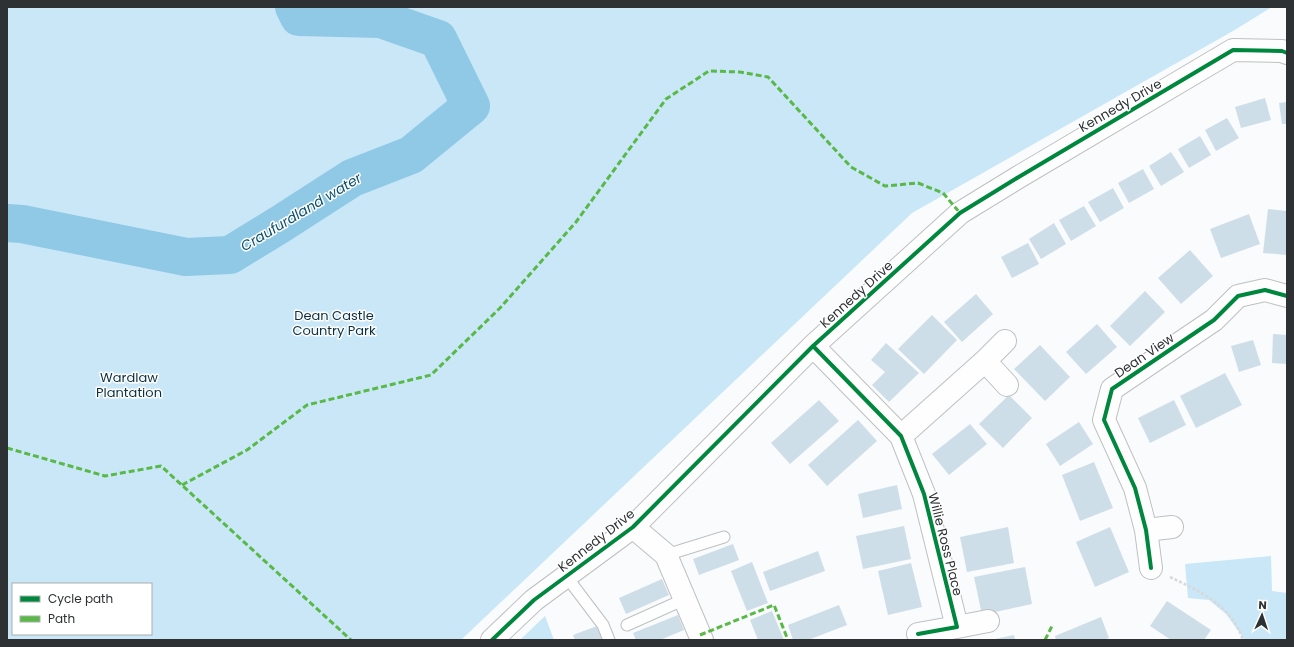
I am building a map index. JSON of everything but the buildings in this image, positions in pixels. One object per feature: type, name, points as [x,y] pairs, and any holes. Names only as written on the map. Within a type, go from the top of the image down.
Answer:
[{"type":"street","name":"Kennedy Drive","points":[[492,640],[534,600],[633,527],[813,346],[960,214],[1010,182],[1233,50],[1282,51],[1287,53]]},
{"type":"street","name":"Dean View","points":[[1151,568],[1146,530],[1135,488],[1104,420],[1112,389],[1214,320],[1238,296],[1265,290],[1287,296]]},
{"type":"street","points":[[901,436],[985,361],[1005,340]]},
{"type":"street","name":"Willie Ross Place","points":[[813,346],[901,436],[924,494],[957,627]]},
{"type":"street","points":[[985,361],[1007,385]]},
{"type":"street","points":[[633,527],[666,555],[702,640]]},
{"type":"street","points":[[1146,530],[1172,527]]},
{"type":"street","points":[[918,634],[988,620]]},
{"type":"lane","points":[[666,555],[724,537]]},
{"type":"lane","points":[[566,576],[603,625],[609,640]]},
{"type":"lane","points":[[627,625],[684,599]]},
{"type":"path","points":[[1151,568],[1205,594],[1226,610],[1240,631],[1243,640]]},
{"type":"green space","name":"Dean Castle Country Park","points":[[7,7],[1272,7],[1233,31],[912,213],[461,640],[7,640]]},
{"type":"green space","points":[[1271,556],[1272,591],[1287,593],[1287,639],[1245,640],[1226,614],[1209,600],[1188,598],[1185,564]]},
{"type":"green space","points":[[545,616],[554,640],[520,640]]},
{"type":"waterway","name":"Craufurdland water","points":[[7,223],[22,224],[186,257],[230,255],[352,178],[411,155],[471,106],[438,39],[381,19],[299,17],[294,7]]},
{"type":"marked path","points":[[182,485],[247,450],[307,405],[431,375],[500,308],[576,222],[666,99],[709,71],[740,72],[768,77],[851,167],[885,186],[918,183],[943,193],[960,213]]},
{"type":"marked path","points":[[7,448],[105,476],[161,466],[351,640]]},
{"type":"marked path","points":[[700,635],[774,605],[788,640]]},
{"type":"marked path","points":[[1045,640],[1052,626]]},
{"type":"cycle path","points":[[492,640],[534,600],[633,527],[813,346],[960,213],[1233,50],[1282,51],[1287,53]]},
{"type":"cycle path","points":[[1151,568],[1146,530],[1135,488],[1104,420],[1112,389],[1214,320],[1238,296],[1265,290],[1287,296]]},
{"type":"cycle path","points":[[813,346],[901,436],[924,494],[957,627],[918,634]]},
{"type":"park label","name":"Wardlaw Plantation","points":[[129,384]]}]
